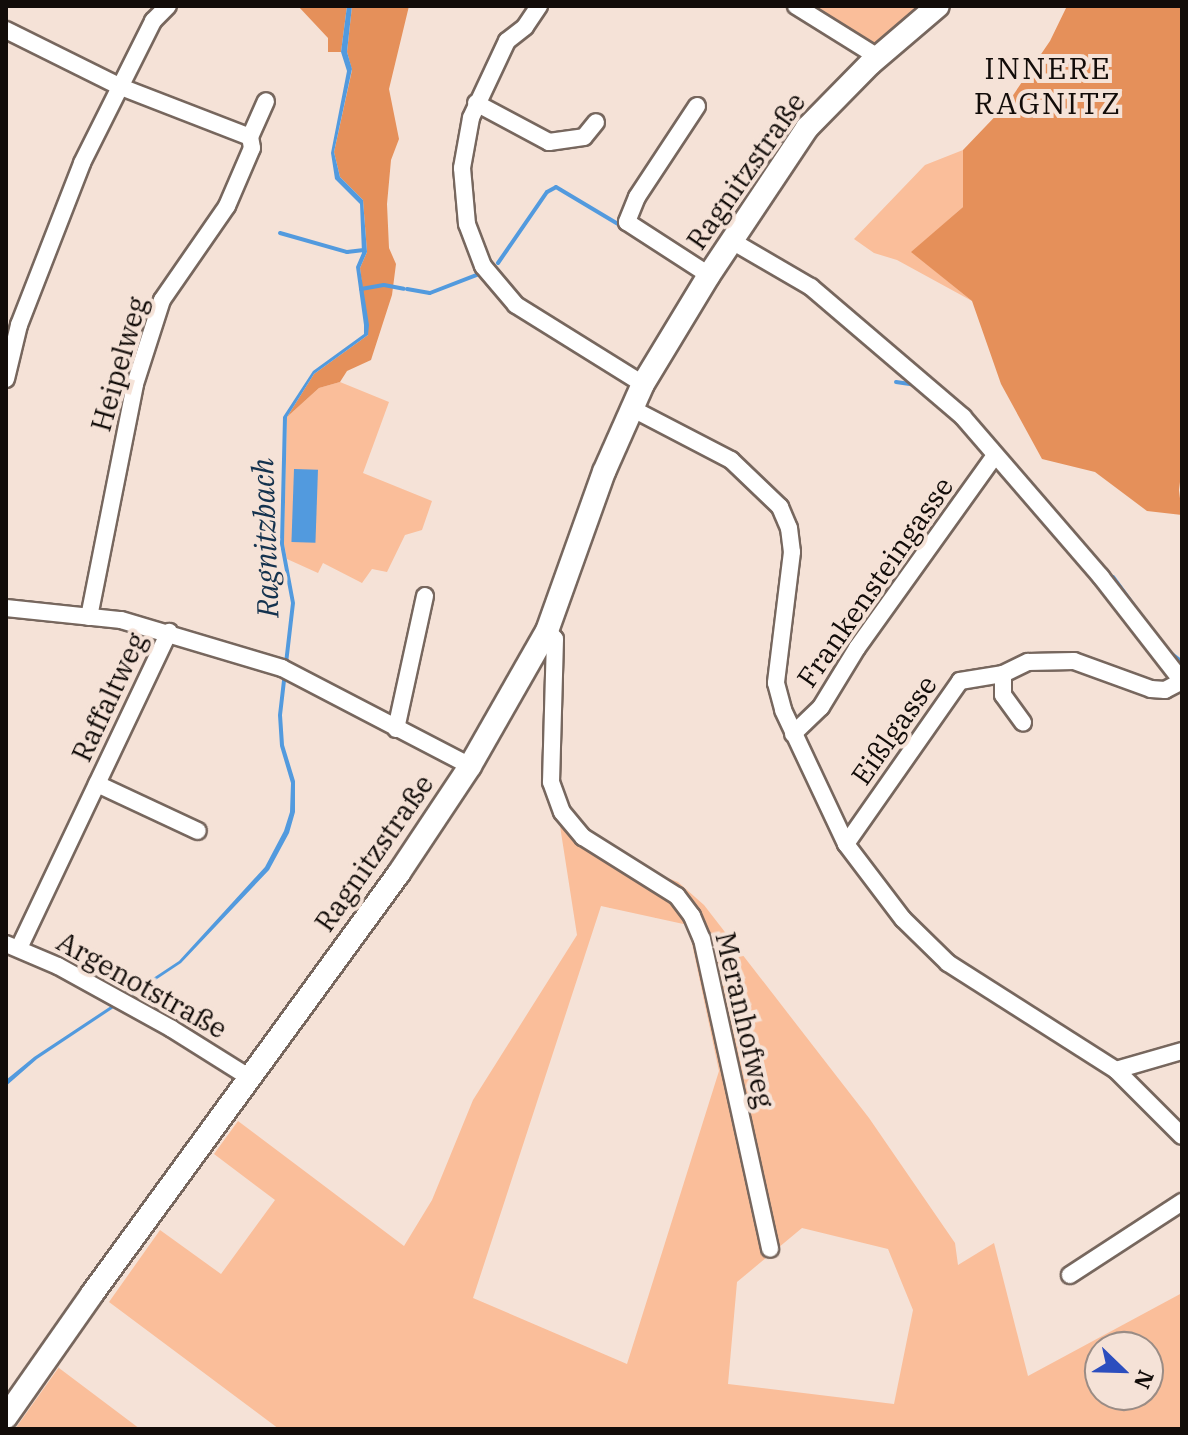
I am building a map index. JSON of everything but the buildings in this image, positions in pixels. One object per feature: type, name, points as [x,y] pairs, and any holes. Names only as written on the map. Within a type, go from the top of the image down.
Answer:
[{"type":"main road","name":"Ragnitzstraße","points":[[6,1417],[407,861],[470,766],[547,631],[631,408],[709,275],[807,128],[878,57],[938,6]]},
{"type":"street","points":[[6,379],[19,325],[82,163],[153,21],[168,6]]},
{"type":"street","points":[[539,6],[525,27],[507,41],[476,103],[465,144],[461,189],[467,224],[483,266],[504,293],[527,314],[643,384]]},
{"type":"street","points":[[796,6],[878,57]]},
{"type":"street","points":[[6,30],[121,87],[250,137]]},
{"type":"street","name":"Heipelweg","points":[[89,617],[135,384],[162,300],[227,206],[252,148],[250,137],[266,101]]},
{"type":"street","points":[[476,103],[549,142],[584,137],[596,122]]},
{"type":"street","name":"Ragnitzstraße","points":[[697,106],[637,197],[627,222],[709,275]]},
{"type":"street","points":[[732,241],[821,295],[963,417],[1101,577],[1182,681]]},
{"type":"street","points":[[631,408],[731,460],[780,507],[789,528],[792,552],[776,683],[793,734],[846,844],[903,919],[948,963],[1116,1070],[1182,1136]]},
{"type":"street","name":"Frankensteingasse","points":[[793,734],[821,707],[857,648],[995,455]]},
{"type":"street","points":[[396,729],[425,596]]},
{"type":"street","points":[[9,614],[89,617],[169,632],[282,668],[470,766]]},
{"type":"street","name":"Meranhofweg","points":[[547,631],[555,639],[551,782],[562,812],[583,837],[677,896],[692,916],[702,939],[770,1249]]},
{"type":"street","name":"Raffaltweg","points":[[12,946],[97,784],[169,632]]},
{"type":"street","name":"Eißlgasse","points":[[846,844],[960,681],[1003,674],[1028,662],[1074,661],[1151,689],[1165,690],[1182,681]]},
{"type":"street","points":[[1003,674],[1003,695],[1023,723]]},
{"type":"street","name":"Raffaltweg","points":[[97,784],[198,831]]},
{"type":"street","name":"Argenotstraße","points":[[12,946],[172,1029],[250,1078]]},
{"type":"street","points":[[1116,1070],[1182,1051]]},
{"type":"street","points":[[1070,1275],[1182,1202]]},
{"type":"shaded area","points":[[298,6],[347,6],[341,52],[328,52],[328,38]]},
{"type":"shaded area","points":[[352,6],[409,6],[389,89],[399,139],[391,160],[387,204],[389,248],[396,264],[392,295],[371,360],[347,371],[340,382],[319,388],[287,417],[314,374],[368,335],[360,268],[367,252],[363,200],[340,177],[334,152],[352,70],[347,52]]},
{"type":"shaded area","points":[[812,6],[921,6],[875,44]]},
{"type":"shaded area","points":[[1067,6],[1182,6],[1182,466],[1179,490],[1182,515],[1147,511],[1095,472],[1042,459],[1001,384],[972,301],[911,252],[963,207],[963,150],[1007,104],[1050,41]]},
{"type":"shaded area","points":[[963,150],[963,207],[912,252],[972,301],[897,260],[874,253],[854,239],[925,165]]},
{"type":"shaded area","points":[[340,382],[389,402],[363,473],[432,501],[422,530],[405,535],[387,572],[372,569],[362,583],[323,563],[318,573],[287,559],[284,544],[287,417],[319,388]]},
{"type":"shaded area","points":[[560,826],[629,863],[678,882],[704,905],[869,1118],[955,1243],[958,1265],[994,1243],[1028,1376],[1084,1346],[1084,1411],[1164,1411],[1164,1331],[1111,1331],[1182,1293],[1182,1429],[279,1429],[109,1302],[160,1230],[221,1274],[275,1200],[214,1154],[238,1121],[404,1246],[432,1200],[473,1100],[577,935]],"holes":[[[601,906],[688,925],[719,1071],[627,1364],[473,1298]],[[802,1228],[888,1249],[913,1310],[894,1404],[728,1384],[737,1282]]]},
{"type":"shaded area","points":[[59,1368],[140,1429],[15,1429]]},
{"type":"water","name":"Ragnitzbach","points":[[347,6],[352,6],[347,52],[352,69],[334,152],[340,177],[363,200],[367,252],[360,268],[369,325],[368,335],[314,374],[287,417],[284,544],[295,603],[282,715],[284,745],[295,781],[295,812],[289,833],[269,870],[181,963],[37,1059],[6,1086],[6,1080],[34,1057],[179,961],[265,867],[284,831],[290,812],[291,783],[280,746],[278,715],[291,603],[280,544],[283,417],[313,371],[364,334],[356,267],[362,253],[360,204],[335,179],[331,153],[347,71],[341,52]]},
{"type":"water","points":[[294,469],[318,470],[315,543],[291,542]]},
{"type":"waterway","points":[[498,263],[547,192],[556,187],[623,227]]},
{"type":"waterway","points":[[280,233],[347,252],[364,250]]},
{"type":"waterway","points":[[407,289],[430,293],[479,274]]},
{"type":"waterway","points":[[361,289],[384,285],[404,289]]},
{"type":"waterway","points":[[896,382],[917,385]]},
{"type":"waterway","points":[[1113,577],[1151,629]]},
{"type":"waterway","points":[[1168,651],[1182,662]]},
{"type":"district","name":"INNERE RAGNITZ","points":[[1048,85]]}]
